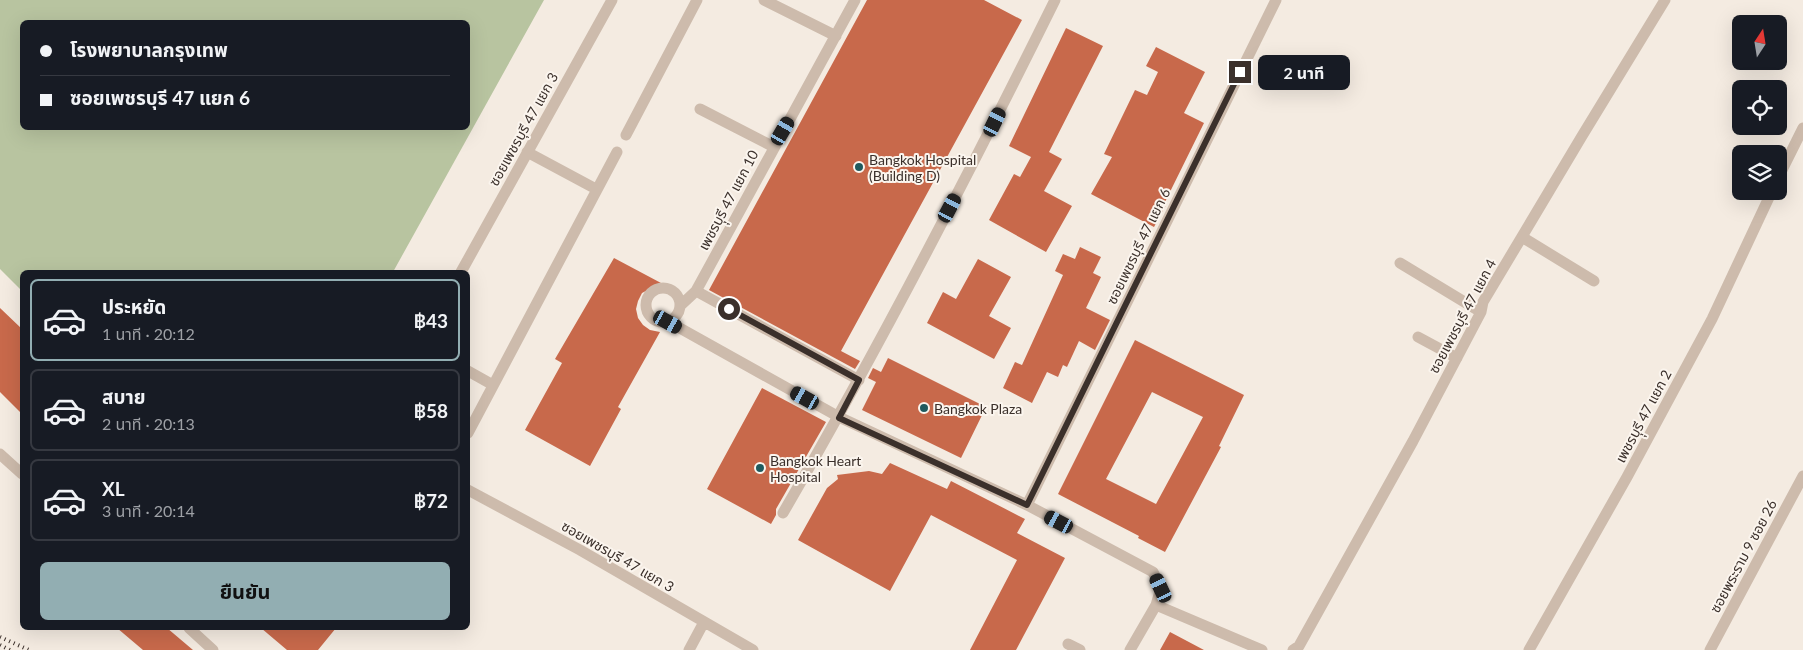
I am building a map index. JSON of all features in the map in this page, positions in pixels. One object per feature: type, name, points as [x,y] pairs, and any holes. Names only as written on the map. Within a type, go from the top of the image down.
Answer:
[{"type":"street","name":"ซอยเพชรบุรี 47 แยก 3","points":[[462,270],[612,0]]},
{"type":"street","points":[[626,135],[697,0]]},
{"type":"street","points":[[764,0],[836,36]]},
{"type":"street","name":"เพชรบุุรี 47 แยก 10","points":[[681,305],[696,291],[855,0]]},
{"type":"street","points":[[783,513],[839,418],[978,157],[1055,0]]},
{"type":"street","name":"ซอยเพชรบุรี 47 แยก 6","points":[[1027,505],[1276,0]]},
{"type":"street","name":"ซอยเพชรบุรี 47 แยก 4","points":[[1292,650],[1299,646],[1413,441],[1481,312],[1483,302],[1665,0]]},
{"type":"street","points":[[700,109],[774,147]]},
{"type":"street","points":[[1787,160],[1803,128]]},
{"type":"street","points":[[527,152],[596,190]]},
{"type":"street","points":[[470,429],[616,152]]},
{"type":"street","name":"เพชรบุุรี 47 แยก 2","points":[[1529,650],[1627,477],[1712,319],[1768,200]]},
{"type":"street","points":[[1522,237],[1594,281]]},
{"type":"street","points":[[1400,263],[1481,312]]},
{"type":"street","points":[[668,322],[678,315],[681,305],[676,294],[667,289],[656,290],[648,298],[646,309],[648,314],[657,322],[668,322],[839,418],[1027,505],[1153,572],[1161,588],[1156,605],[1130,650]]},
{"type":"street","points":[[696,291],[859,380]]},
{"type":"street","points":[[1418,337],[1457,358]]},
{"type":"street","points":[[470,371],[493,385]]},
{"type":"street","points":[[0,454],[20,472]]},
{"type":"street","name":"ซอยพระราม 9 ซอย 26","points":[[1710,650],[1803,476]]},
{"type":"street","name":"ซอยเพชรบุรี 47 แยก 3","points":[[470,491],[580,550],[753,650]]},
{"type":"street","points":[[1156,605],[1262,650]]},
{"type":"street","points":[[689,650],[704,622]]},
{"type":"street","points":[[191,630],[213,650]]},
{"type":"street","points":[[1068,644],[1080,650]]},
{"type":"green space","points":[[0,0],[544,0],[394,270],[20,270],[20,289],[0,269]]},
{"type":"building","name":"Bangkok Hospital (Building D)","points":[[867,0],[984,0],[1022,20],[841,351],[860,361],[855,369],[709,290]]},
{"type":"building","points":[[1066,28],[1103,46],[1049,152],[1062,159],[1044,191],[1072,206],[1046,252],[989,220],[1014,174],[1020,177],[1031,157],[1009,146]]},
{"type":"building","points":[[1156,47],[1205,72],[1184,113],[1204,123],[1154,227],[1091,194],[1112,157],[1104,154],[1135,90],[1147,95],[1158,72],[1146,66]]},
{"type":"building","points":[[1080,247],[1101,257],[1093,273],[1101,277],[1086,308],[1110,320],[1095,350],[1079,341],[1067,367],[1063,365],[1058,377],[1047,372],[1032,403],[1003,388],[1015,362],[1022,365],[1063,275],[1055,271],[1063,254],[1075,259]]},
{"type":"building","points":[[614,258],[661,283],[642,293],[636,309],[638,318],[643,325],[650,330],[660,332],[618,407],[621,409],[590,466],[525,430],[562,363],[555,359]]},
{"type":"building","points":[[978,259],[1011,277],[989,316],[1011,328],[994,359],[927,323],[943,292],[956,299]]},
{"type":"building","points":[[0,308],[20,327],[20,412],[0,392]]},
{"type":"building","points":[[1135,340],[1244,395],[1219,446],[1221,447],[1165,552],[1138,538],[1139,536],[1058,494]],"holes":[[[1152,392],[1203,417],[1156,504],[1106,479]]]},
{"type":"building","name":"Bangkok Plaza","points":[[888,358],[986,407],[961,458],[862,410],[876,382],[868,378],[873,368],[881,372]]},
{"type":"building","name":"Bangkok Heart Hospital","points":[[762,388],[826,422],[776,509],[776,515],[771,524],[707,489]]},
{"type":"building","points":[[890,463],[947,489],[951,481],[1025,519],[1017,533],[1065,558],[1016,650],[970,650],[1017,560],[931,515],[890,591],[798,540],[827,488],[838,479],[837,475],[869,471],[882,474]]},
{"type":"building","points":[[119,630],[169,630],[193,650],[143,650]]},
{"type":"building","points":[[263,630],[334,630],[318,650],[287,650]]},
{"type":"building","points":[[1170,632],[1204,650],[1160,650]]},
{"type":"railway","points":[[0,637],[29,650]]},
{"type":"railway","points":[[0,645],[10,650]]},
{"type":"place","name":"Bangkok Hospital (Building D)","points":[[859,167]]},
{"type":"place","name":"Bangkok Plaza","points":[[924,408]]},
{"type":"place","name":"Bangkok Heart Hospital","points":[[760,468]]},
{"type":"route","points":[[729,309],[859,380],[839,418],[1027,505],[1240,72]]}]
